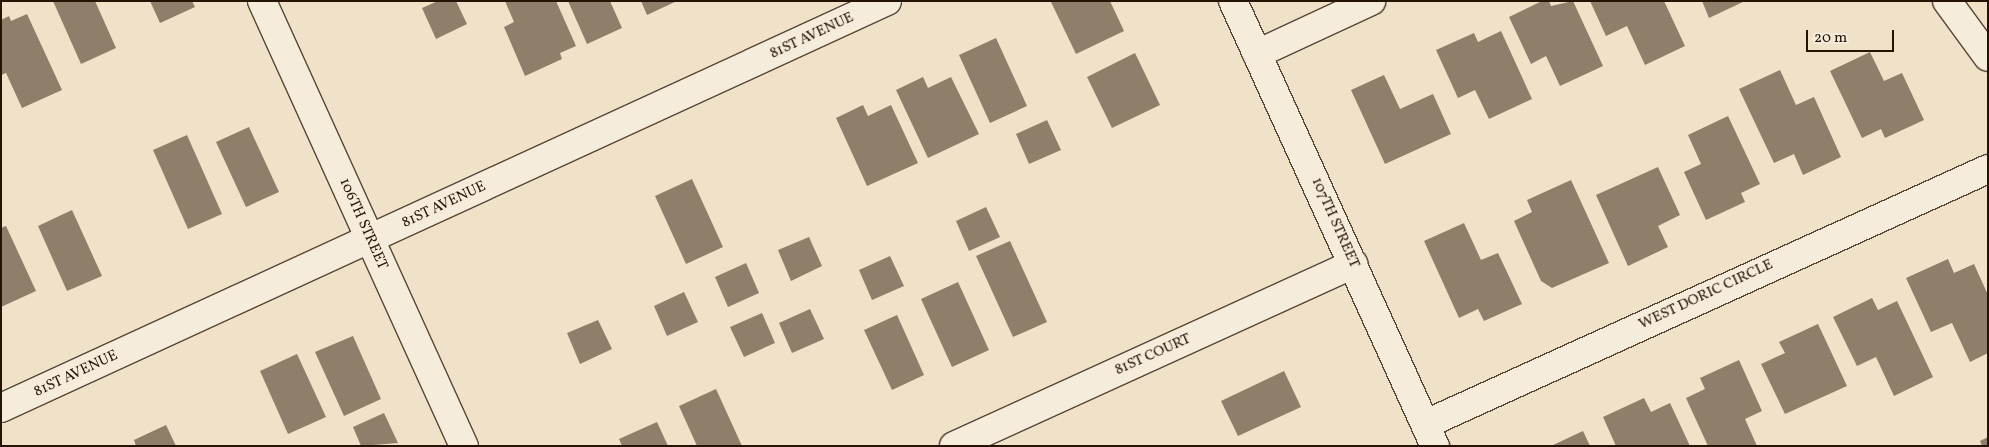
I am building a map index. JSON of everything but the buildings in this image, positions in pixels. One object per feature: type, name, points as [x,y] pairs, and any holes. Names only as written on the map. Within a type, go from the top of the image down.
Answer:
[{"type":"street","name":"106TH STREET","points":[[262,1],[464,446]]},
{"type":"street","name":"81ST AVENUE","points":[[1,408],[887,1]]},
{"type":"street","name":"107TH STREET","points":[[1234,1],[1431,435]]},
{"type":"street","points":[[1258,54],[1371,1]]},
{"type":"street","points":[[1947,1],[1988,57]]},
{"type":"street","name":"WEST DORIC CIRCLE","points":[[1431,435],[1988,169]]},
{"type":"street","name":"81ST COURT","points":[[954,446],[1353,264]]}]
